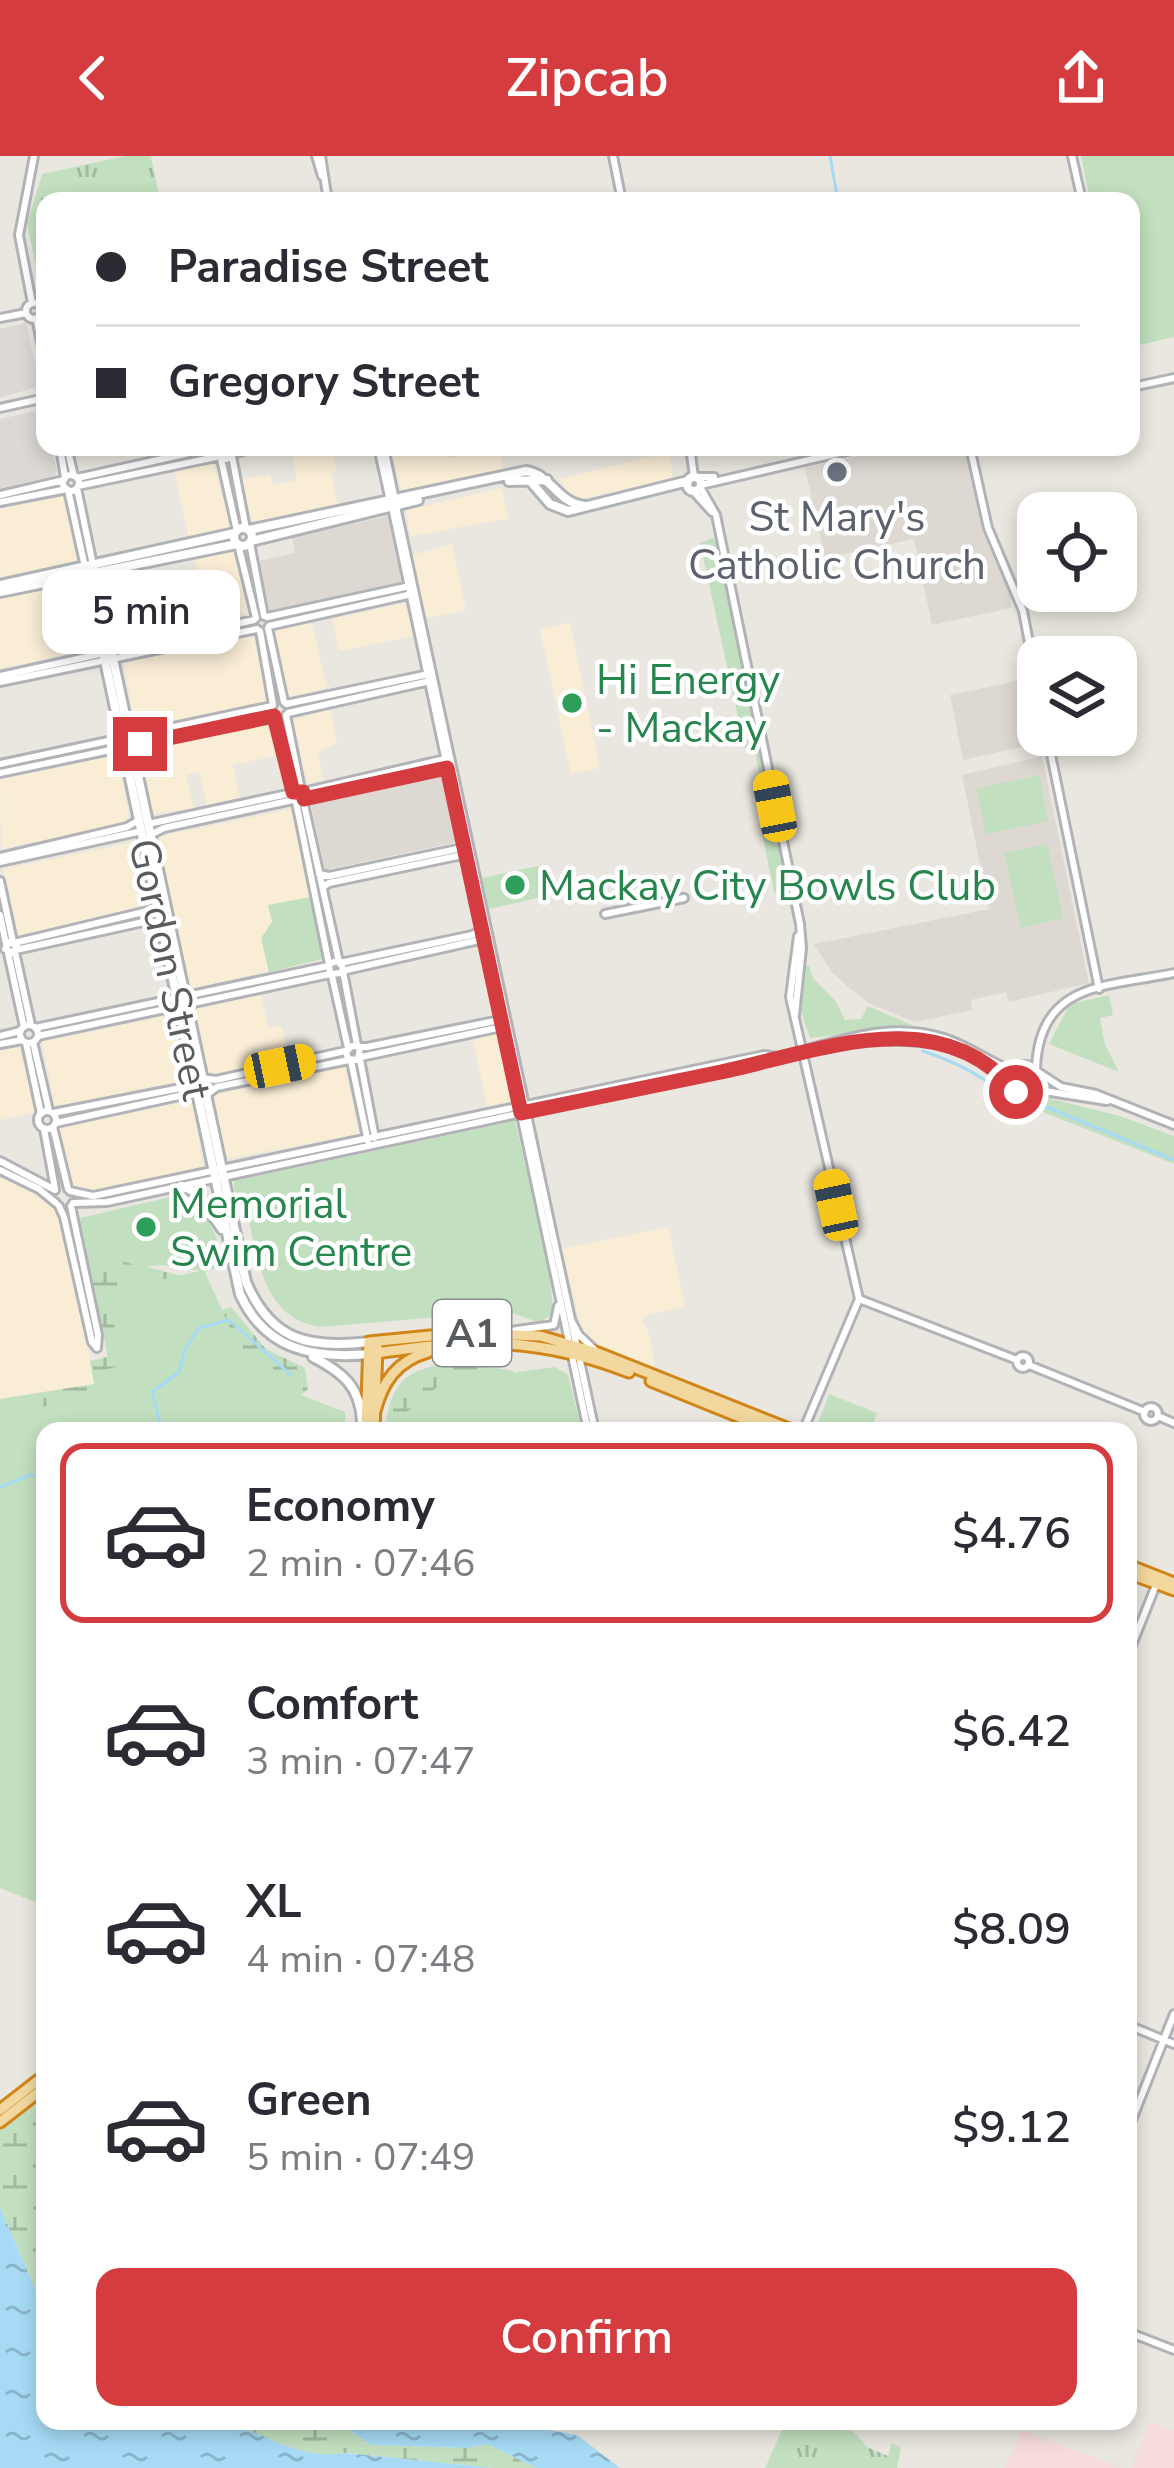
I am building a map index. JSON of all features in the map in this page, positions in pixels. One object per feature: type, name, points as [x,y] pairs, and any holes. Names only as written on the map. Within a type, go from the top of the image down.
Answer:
[{"type":"highway","name":"A1","points":[[371,1422],[388,1378],[411,1358],[509,1337]]},
{"type":"highway","name":"A1","points":[[375,1411],[373,1347],[509,1337],[598,1353],[774,1422]]},
{"type":"highway","points":[[368,1422],[373,1347]]},
{"type":"highway","name":"A1","points":[[572,1348],[752,1422]]},
{"type":"highway","points":[[1137,1573],[1174,1587]]},
{"type":"highway","points":[[0,2110],[36,2081]]},
{"type":"highway","points":[[0,2122],[36,2093]]},
{"type":"main road","points":[[0,589],[530,471],[548,482],[562,500],[585,506]]},
{"type":"main road","points":[[508,478],[548,482]]},
{"type":"main road","points":[[526,479],[558,508],[570,511],[693,483]]},
{"type":"main road","points":[[548,482],[558,508]]},
{"type":"main road","name":"Gordon Street","points":[[89,570],[246,1282],[264,1315],[280,1330],[314,1344],[373,1347]]},
{"type":"main road","name":"Gordon Street","points":[[126,742],[142,799],[148,862],[161,923],[200,1084]]},
{"type":"main road","name":"Gordon Street","points":[[219,1174],[239,1294],[252,1317],[267,1334],[335,1369],[352,1384],[365,1422]]},
{"type":"main road","points":[[181,1186],[196,1192],[220,1222],[231,1259]]},
{"type":"main road","points":[[300,1352],[334,1357],[373,1347]]},
{"type":"street","points":[[34,156],[19,224],[36,293]]},
{"type":"street","points":[[318,156],[326,192]]},
{"type":"street","points":[[613,156],[620,192]]},
{"type":"street","points":[[1072,156],[1080,192]]},
{"type":"street","points":[[0,318],[36,310]]},
{"type":"street","points":[[1140,387],[1174,378]]},
{"type":"street","points":[[0,408],[36,400]]},
{"type":"street","name":"Gordon Street","points":[[65,456],[89,570]]},
{"type":"street","points":[[0,498],[180,456]]},
{"type":"street","points":[[71,483],[224,456]]},
{"type":"street","points":[[233,456],[243,537]]},
{"type":"street","points":[[383,456],[479,907],[496,1024],[523,1109],[554,1274],[590,1422]]},
{"type":"street","points":[[691,456],[693,483],[717,520],[797,914],[798,958],[790,993],[853,1287],[859,1299],[1017,1360],[1027,1357],[1029,1365],[1145,1412],[1155,1408],[1158,1416],[1174,1423]]},
{"type":"street","points":[[693,483],[825,456]]},
{"type":"street","points":[[972,456],[988,528],[1023,611],[1028,636]]},
{"type":"street","points":[[220,458],[286,709],[298,796],[372,1141]]},
{"type":"street","points":[[0,679],[412,590]]},
{"type":"street","points":[[262,623],[275,717],[322,889],[347,1049]]},
{"type":"street","points":[[0,768],[204,726],[275,717],[286,709],[430,677]]},
{"type":"street","points":[[204,726],[273,705],[286,709]]},
{"type":"street","points":[[1051,756],[1096,990]]},
{"type":"street","points":[[0,860],[449,763]]},
{"type":"street","points":[[322,889],[329,883],[467,850]]},
{"type":"street","points":[[319,874],[455,853]]},
{"type":"street","points":[[0,881],[9,948]]},
{"type":"street","points":[[605,914],[684,898]]},
{"type":"street","points":[[9,948],[147,917],[158,908]]},
{"type":"street","points":[[0,915],[69,1190],[97,1348],[57,1204],[51,1126]]},
{"type":"street","points":[[147,917],[161,923]]},
{"type":"street","points":[[0,1040],[481,936]]},
{"type":"street","points":[[481,936],[591,1422]]},
{"type":"street","points":[[1035,1091],[1040,1084],[1036,1051],[1054,1008],[1072,995],[1174,973]]},
{"type":"street","points":[[248,1077],[214,1088],[200,1084],[51,1126],[38,1121],[48,1113],[200,1084],[248,1077],[496,1024]]},
{"type":"street","points":[[0,1166],[86,1198],[778,1057],[873,1031],[956,1042],[1004,1067],[1037,1071],[1060,1087],[1174,1125]]},
{"type":"street","points":[[923,1037],[971,1057],[1023,1095],[1047,1089],[1111,1101]]},
{"type":"street","points":[[281,1070],[347,1049],[357,1055]]},
{"type":"street","points":[[1011,1087],[1010,1076],[1036,1051]]},
{"type":"street","points":[[0,1166],[57,1204],[72,1205],[181,1186],[219,1174]]},
{"type":"street","points":[[74,1219],[80,1211],[114,1200]]},
{"type":"street","points":[[509,1337],[554,1324],[558,1318],[554,1274]]},
{"type":"street","points":[[806,1422],[859,1299]]},
{"type":"street","points":[[567,1311],[579,1335],[598,1353]]},
{"type":"street","points":[[586,1388],[590,1367],[608,1364]]},
{"type":"street","points":[[1137,1633],[1158,1581]]},
{"type":"street","points":[[1137,2107],[1174,2014]]},
{"type":"street","points":[[1137,2028],[1174,2044]]},
{"type":"street","points":[[1137,2336],[1174,2350]]},
{"type":"shaded area","points":[[26,323],[36,387],[0,398],[0,329]]},
{"type":"shaded area","points":[[36,411],[36,456],[53,456],[54,476],[0,488],[0,419]]},
{"type":"shaded area","points":[[292,456],[334,456],[337,471],[331,474],[338,506],[253,524],[241,479],[270,475],[273,485],[297,480]]},
{"type":"shaded area","points":[[392,456],[501,456],[503,469],[402,492]]},
{"type":"shaded area","points":[[670,456],[673,479],[581,499],[572,498],[559,479]]},
{"type":"shaded area","points":[[858,456],[967,456],[983,532],[1011,594],[1011,608],[932,625],[914,539],[825,558],[805,468]]},
{"type":"shaded area","points":[[213,463],[231,526],[189,538],[174,471]]},
{"type":"shaded area","points":[[502,488],[508,518],[410,537],[406,510]]},
{"type":"shaded area","points":[[63,496],[77,562],[0,579],[0,509]]},
{"type":"shaded area","points":[[388,516],[402,583],[269,611],[259,561],[295,553],[292,537]]},
{"type":"shaded area","points":[[452,544],[466,610],[429,618],[412,555]]},
{"type":"shaded area","points":[[233,550],[248,613],[209,624],[195,558]]},
{"type":"shaded area","points":[[79,582],[96,648],[0,669],[0,599]]},
{"type":"shaded area","points":[[405,603],[413,636],[339,651],[332,619]]},
{"type":"shaded area","points":[[312,623],[327,688],[289,697],[273,631]]},
{"type":"shaded area","points":[[570,623],[600,768],[571,774],[540,629]]},
{"type":"shaded area","points":[[253,636],[268,702],[135,730],[124,663]]},
{"type":"shaded area","points":[[1017,681],[1017,748],[963,760],[950,695]]},
{"type":"shaded area","points":[[330,709],[337,743],[318,752],[323,780],[307,784],[293,720]]},
{"type":"shaded area","points":[[271,722],[280,755],[233,765],[240,798],[207,805],[199,772],[186,775],[194,808],[153,814],[139,750]]},
{"type":"shaded area","points":[[117,755],[130,822],[1,849],[0,780]]},
{"type":"shaded area","points":[[1042,756],[1089,983],[1009,1002],[1006,992],[971,1000],[972,1010],[915,1022],[870,1004],[831,971],[814,944],[989,909],[962,775]]},
{"type":"shaded area","points":[[443,776],[457,842],[325,870],[311,804]]},
{"type":"shaded area","points":[[291,809],[323,959],[190,989],[157,837]]},
{"type":"shaded area","points":[[135,842],[150,908],[19,935],[3,869]]},
{"type":"shaded area","points":[[261,995],[268,1028],[282,1026],[289,1058],[209,1075],[195,1009]]},
{"type":"shaded area","points":[[173,1014],[186,1080],[55,1107],[42,1042]]},
{"type":"shaded area","points":[[496,1034],[513,1101],[487,1106],[473,1040]]},
{"type":"shaded area","points":[[19,1047],[36,1112],[0,1120],[0,1051]]},
{"type":"shaded area","points":[[345,1067],[359,1134],[227,1159],[213,1095]]},
{"type":"shaded area","points":[[192,1100],[203,1167],[85,1192],[72,1185],[59,1128]]},
{"type":"shaded area","points":[[0,1177],[45,1199],[60,1212],[95,1384],[0,1399]]},
{"type":"shaded area","points":[[668,1227],[685,1307],[646,1315],[642,1320],[655,1369],[595,1343],[582,1332],[562,1249]]},
{"type":"shaded area","points":[[1150,2421],[1174,2431],[1174,2468],[1131,2468]]},
{"type":"shaded area","points":[[1021,2430],[1026,2432],[1122,2468],[1005,2468]]},
{"type":"green space","points":[[125,156],[151,156],[158,192],[37,192],[42,174]]},
{"type":"green space","points":[[1081,156],[1174,156],[1174,337],[1140,345],[1140,192],[1088,192]]},
{"type":"green space","points":[[36,194],[36,266],[27,224]]},
{"type":"green space","points":[[717,541],[756,723],[752,729],[739,721],[700,543]]},
{"type":"green space","points":[[752,737],[760,744],[788,890],[784,894],[774,892],[753,789],[762,786],[754,748],[745,748],[742,742]]},
{"type":"green space","points":[[1039,775],[1048,821],[986,834],[976,789]]},
{"type":"green space","points":[[1047,844],[1063,918],[1021,928],[1004,853]]},
{"type":"green space","name":"Mackay City Bowls Club","points":[[542,865],[547,892],[542,897],[489,909],[482,878]]},
{"type":"green space","points":[[310,897],[323,959],[269,972],[261,938],[272,922],[268,905]]},
{"type":"green space","points":[[809,965],[813,978],[836,1002],[845,1020],[861,1019],[868,1006],[912,1025],[810,1038],[798,1002],[803,967]]},
{"type":"green space","points":[[1109,995],[1113,1015],[1100,1018],[1105,1045],[1119,1072],[1049,1044],[1070,1004]]},
{"type":"green space","points":[[1044,1097],[1120,1116],[1174,1136],[1174,1164],[1043,1112],[1035,1106]]},
{"type":"green space","points":[[515,1121],[549,1266],[553,1313],[540,1323],[507,1311],[321,1327],[301,1322],[274,1298],[259,1263],[246,1205],[235,1201],[234,1181]]},
{"type":"green space","points":[[170,1197],[192,1205],[214,1232],[225,1266],[205,1272],[237,1343],[291,1391],[345,1412],[345,1422],[36,1422],[36,1902],[0,1888],[0,1414],[109,1395],[104,1370],[123,1365],[107,1292],[200,1271],[142,1267],[86,1251],[80,1218]]},
{"type":"green space","points":[[86,1251],[182,1276],[200,1319],[231,1307],[266,1349],[305,1368],[308,1389],[297,1399],[116,1422],[36,1422],[36,1446],[0,1508],[0,1399],[94,1384],[90,1361],[108,1357]]},
{"type":"green space","points":[[463,1362],[514,1371],[486,1422],[386,1422],[398,1386],[429,1367]]},
{"type":"green space","points":[[555,1367],[568,1375],[580,1422],[405,1422],[406,1413],[443,1382]]},
{"type":"green space","points":[[829,1394],[877,1413],[874,1422],[818,1422]]},
{"type":"green space","points":[[0,2101],[36,2107],[36,2290],[0,2208]]},
{"type":"green space","points":[[242,2430],[349,2430],[371,2445],[468,2448],[487,2444],[537,2468],[314,2453]]},
{"type":"green space","points":[[782,2430],[853,2431],[867,2447],[888,2456],[892,2443],[901,2448],[897,2468],[765,2468]]},
{"type":"water","points":[[0,2208],[36,2290],[36,2430],[248,2430],[309,2452],[493,2468],[0,2468]]},
{"type":"water","points":[[349,2430],[549,2430],[577,2435],[620,2468],[537,2468],[487,2444],[468,2448],[371,2445]]},
{"type":"waterway","points":[[830,156],[836,192]]},
{"type":"waterway","points":[[923,1051],[969,1070],[1008,1099]]},
{"type":"waterway","points":[[1031,1105],[1042,1105],[1174,1160]]},
{"type":"waterway","points":[[160,1422],[152,1392],[179,1372],[185,1349],[199,1328],[229,1320],[291,1375]]},
{"type":"waterway","points":[[0,1487],[36,1475]]},
{"type":"place","name":"St Mary's Catholic Church","points":[[837,472]]},
{"type":"place","name":"Hi Energy - Mackay","points":[[572,703]]},
{"type":"place","name":"Mackay City Bowls Club","points":[[515,885]]},
{"type":"place","name":"Memorial Swim Centre","points":[[146,1227]]},
{"type":"route","points":[[140,744],[274,716],[293,792],[303,792],[304,799],[447,768],[521,1113],[840,1042],[880,1038],[951,1048],[994,1071],[1016,1092]]}]
